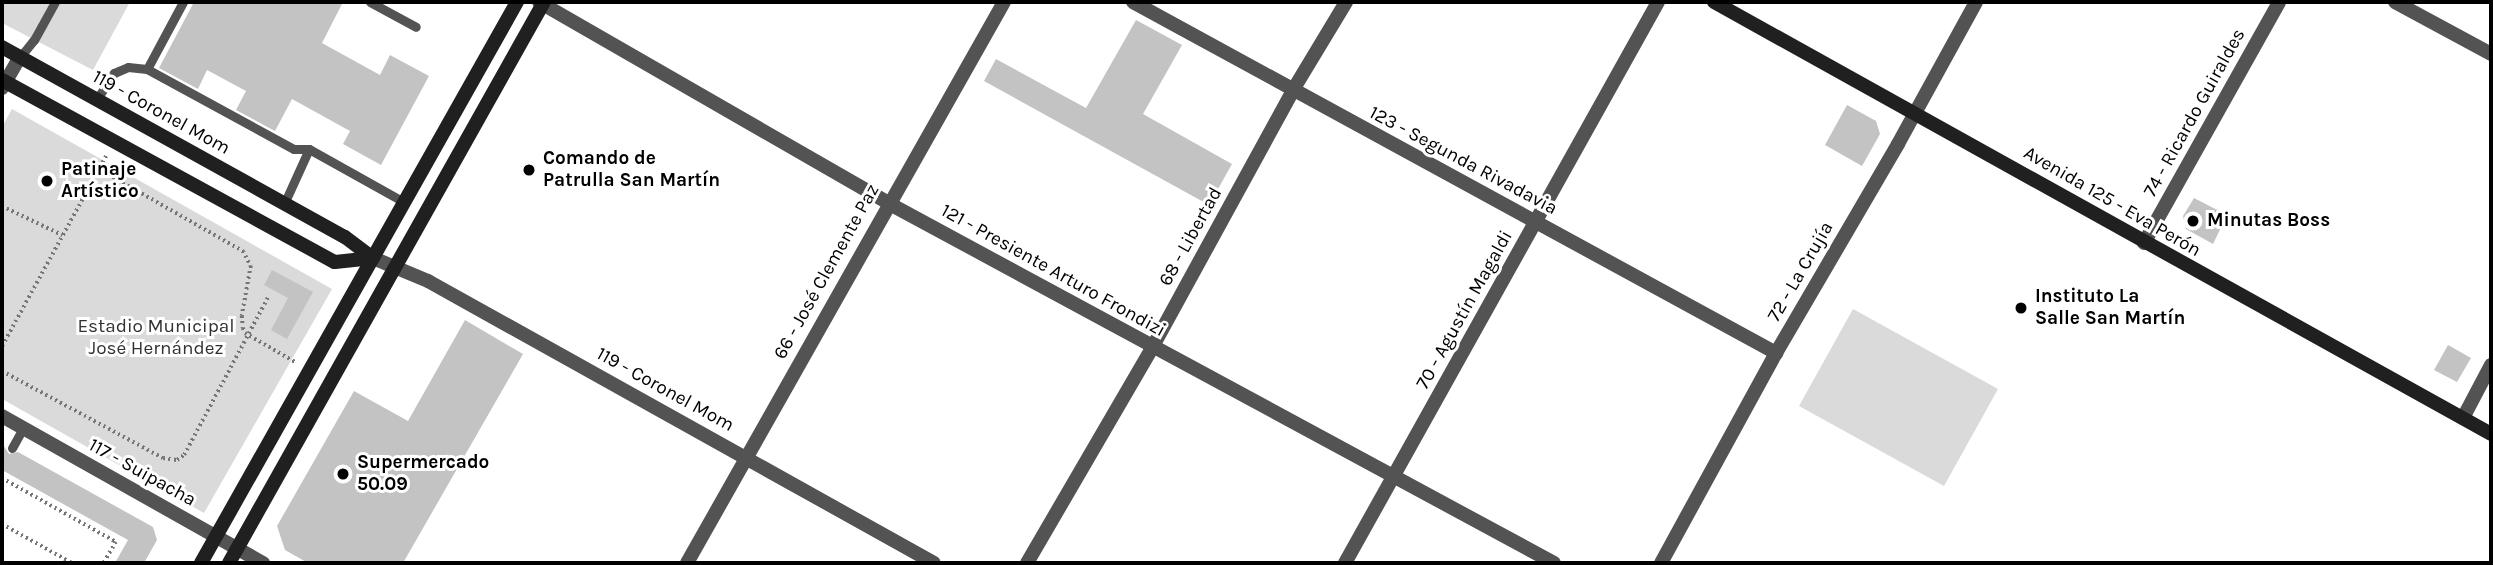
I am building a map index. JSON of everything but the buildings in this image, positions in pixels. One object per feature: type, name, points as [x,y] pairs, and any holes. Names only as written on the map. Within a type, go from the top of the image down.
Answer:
[{"type":"main road","points":[[201,563],[517,2]]},
{"type":"main road","points":[[229,563],[542,2]]},
{"type":"main road","name":"Avenida 125 - Eva Perón","points":[[1714,2],[2491,434]]},
{"type":"main road","name":"119 - Coronel Mom","points":[[2,47],[345,237],[373,258]]},
{"type":"main road","name":"119 - Coronel Mom","points":[[3,83],[335,262],[373,258]]},
{"type":"street","name":"121 - Presiente Arturo Frondizi","points":[[542,2],[888,203],[1553,563]]},
{"type":"street","name":"66 - José Clemente Paz","points":[[687,563],[888,203],[1004,2]]},
{"type":"street","name":"123 - Segunda Rivadavia","points":[[1133,2],[1776,353]]},
{"type":"street","name":"68 - Libertad","points":[[1027,563],[1152,348],[1293,90],[1346,2]]},
{"type":"street","name":"70 - Agustín Magaldi","points":[[1345,563],[1395,479],[1658,2]]},
{"type":"street","name":"72 - La Crujía","points":[[1661,563],[1776,353],[1916,113],[1976,2]]},
{"type":"street","name":"74 - Ricardo Guiraldes","points":[[2144,243],[2279,2]]},
{"type":"street","points":[[2395,2],[2491,54]]},
{"type":"street","points":[[3,83],[20,57]]},
{"type":"street","name":"119 - Coronel Mom","points":[[373,258],[396,265],[745,457],[913,558],[934,563]]},
{"type":"street","points":[[2463,418],[2491,365]]},
{"type":"street","name":"117 - Suipacha","points":[[2,416],[263,563]]},
{"type":"lane","points":[[20,57],[34,40],[55,2]]},
{"type":"lane","points":[[147,69],[183,2]]},
{"type":"lane","points":[[370,2],[416,27]]},
{"type":"lane","points":[[97,99],[114,72],[128,67],[147,69],[294,149],[309,149],[404,202]]},
{"type":"lane","points":[[284,204],[309,149]]},
{"type":"lane","points":[[12,448],[23,428]]},
{"type":"path","points":[[2,345],[113,143]]},
{"type":"path","points":[[99,169],[247,255],[251,266],[241,322],[248,335],[309,370]]},
{"type":"path","points":[[2,206],[62,235]]},
{"type":"path","points":[[2,371],[170,461],[184,454],[268,297]]},
{"type":"path","points":[[2,478],[116,541],[104,563]]},
{"type":"path","points":[[2,524],[72,563]]},
{"type":"green space","points":[[2,2],[130,2],[93,70],[2,23]]},
{"type":"green space","name":"Estadio Municipal José Hernández","points":[[12,109],[332,289],[204,513],[2,399],[2,127]]},
{"type":"green space","points":[[1853,309],[1998,389],[1944,486],[1799,406]]},
{"type":"place","name":"Comando de Patrulla San Martín","points":[[529,170]]},
{"type":"place","name":"Patinaje Artístico","points":[[47,181]]},
{"type":"place","name":"Minutas Boss","points":[[2193,221]]},
{"type":"place","name":"Instituto La Salle San Martín","points":[[2021,308]]},
{"type":"place","name":"Supermercado 50.09","points":[[343,474]]}]
